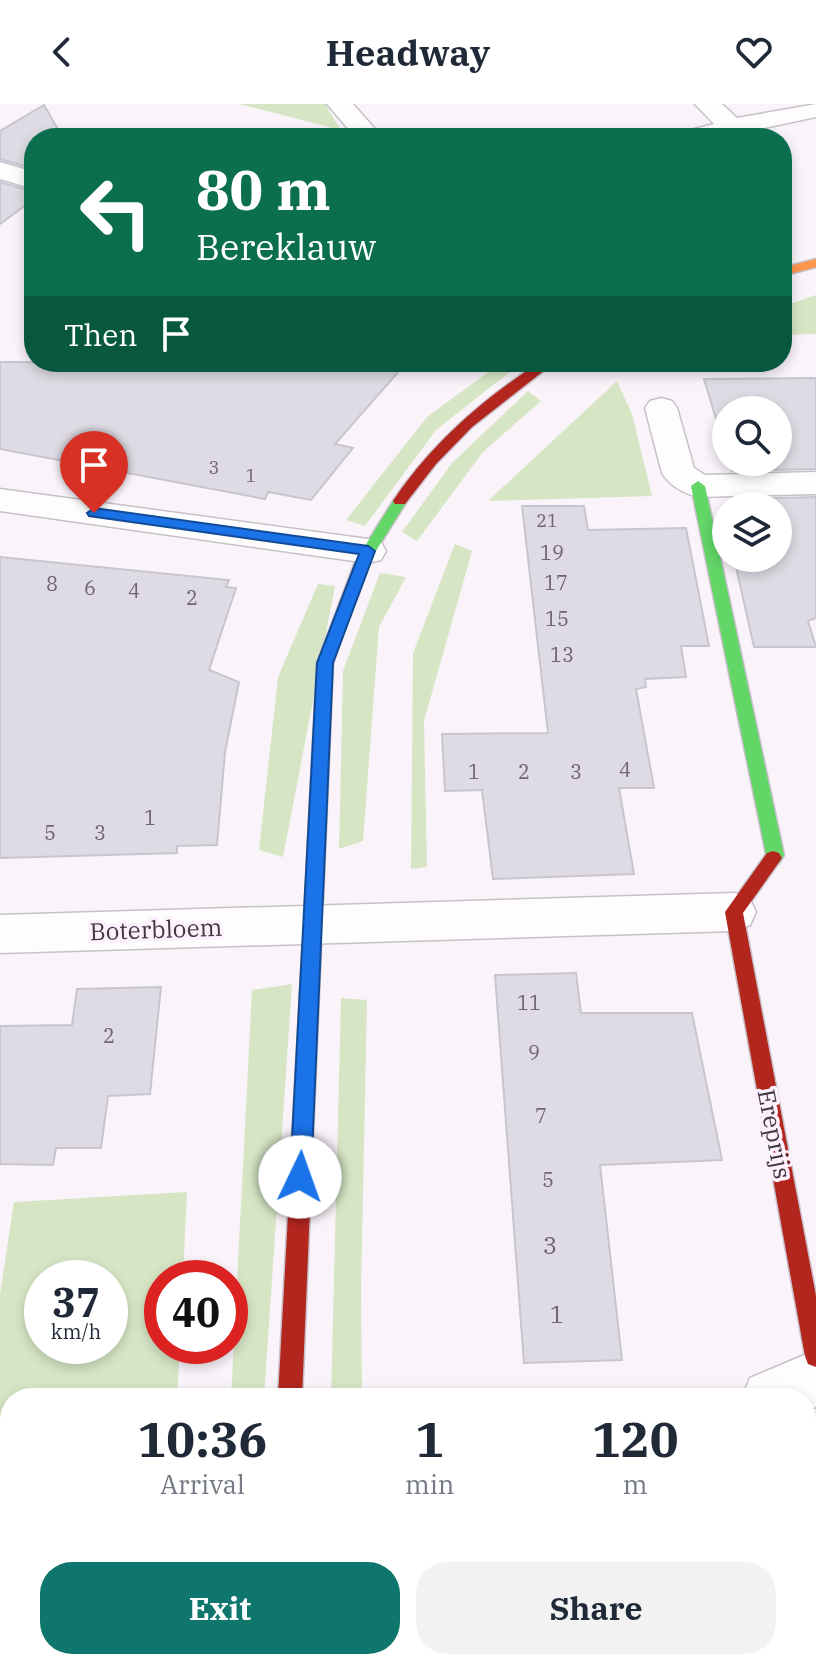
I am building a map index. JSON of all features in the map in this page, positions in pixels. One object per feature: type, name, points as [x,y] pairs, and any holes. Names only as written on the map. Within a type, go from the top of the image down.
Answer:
[{"type":"street","points":[[339,104],[361,128]]},
{"type":"street","points":[[707,104],[732,127]]},
{"type":"street","points":[[728,128],[816,110]]},
{"type":"street","points":[[0,170],[24,178]]},
{"type":"street","points":[[792,269],[816,263]]},
{"type":"street","points":[[290,1388],[325,663],[368,551],[418,478],[483,408],[532,372]]},
{"type":"street","points":[[661,408],[679,473],[698,486],[816,483]]},
{"type":"street","points":[[313,924],[734,912],[775,855],[698,486]]},
{"type":"street","points":[[0,500],[368,551]]},
{"type":"street","name":"Ereprijs","points":[[734,912],[816,1356]]},
{"type":"street","name":"Boterbloem","points":[[0,934],[313,924]]},
{"type":"street","points":[[793,1388],[816,1378]]},
{"type":"green space","points":[[239,104],[325,104],[340,128]]},
{"type":"green space","points":[[816,295],[816,334],[792,335],[792,303]]},
{"type":"green space","points":[[488,372],[510,372],[436,430],[365,526],[346,520],[427,417]]},
{"type":"green space","points":[[617,381],[632,414],[652,496],[488,501]]},
{"type":"green space","points":[[528,391],[541,401],[483,452],[417,541],[402,532],[452,463]]},
{"type":"green space","points":[[455,544],[472,551],[424,721],[427,867],[411,869],[413,653]]},
{"type":"green space","points":[[380,573],[406,577],[379,627],[363,841],[339,849],[343,671]]},
{"type":"green space","points":[[318,584],[335,586],[283,857],[259,850],[278,677]]},
{"type":"green space","points":[[292,984],[265,1388],[232,1388],[233,1364],[248,1364],[248,1260],[238,1260],[252,990]]},
{"type":"green space","points":[[341,998],[367,1000],[362,1388],[331,1388]]},
{"type":"green space","points":[[187,1192],[184,1260],[144,1260],[144,1364],[179,1364],[178,1388],[0,1388],[0,1294],[14,1202]]},
{"type":"building","points":[[44,105],[57,128],[24,128],[24,166],[0,159],[0,131]]},
{"type":"building","points":[[0,182],[24,189],[24,206],[0,224]]},
{"type":"building","points":[[0,362],[24,362],[24,372],[398,372],[335,444],[353,448],[311,500],[268,492],[265,499],[0,449]]},
{"type":"building","points":[[816,378],[816,469],[792,470],[792,396],[712,396],[712,406],[704,379]]},
{"type":"building","points":[[816,497],[816,618],[808,621],[816,647],[754,647],[737,572],[792,572],[792,498]]},
{"type":"building","points":[[522,506],[584,506],[588,530],[686,528],[709,646],[681,646],[686,677],[645,679],[646,687],[636,689],[654,788],[619,788],[634,874],[493,879],[482,790],[445,791],[442,734],[548,733]]},
{"type":"building","points":[[0,557],[229,580],[226,587],[236,588],[209,670],[239,682],[225,752],[217,845],[177,846],[177,853],[0,858]]},
{"type":"building","points":[[576,973],[581,1013],[692,1013],[722,1160],[600,1165],[622,1360],[524,1363],[495,975]]},
{"type":"building","points":[[161,987],[150,1094],[108,1096],[101,1148],[56,1148],[53,1165],[0,1164],[0,1026],[72,1025],[77,989]]},
{"type":"traffic: fast","points":[[698,486],[775,855],[773,858]]},
{"type":"traffic: fast","points":[[313,921],[325,663],[362,562],[400,501]]},
{"type":"traffic: slow","points":[[792,269],[816,263]]},
{"type":"traffic: jam","points":[[400,501],[431,460],[467,424],[534,372]]},
{"type":"traffic: jam","points":[[773,858],[734,912],[816,1356]]},
{"type":"traffic: jam","points":[[290,1388],[313,921]]},
{"type":"route","points":[[94,513],[368,551],[325,663],[300,1177]]}]
